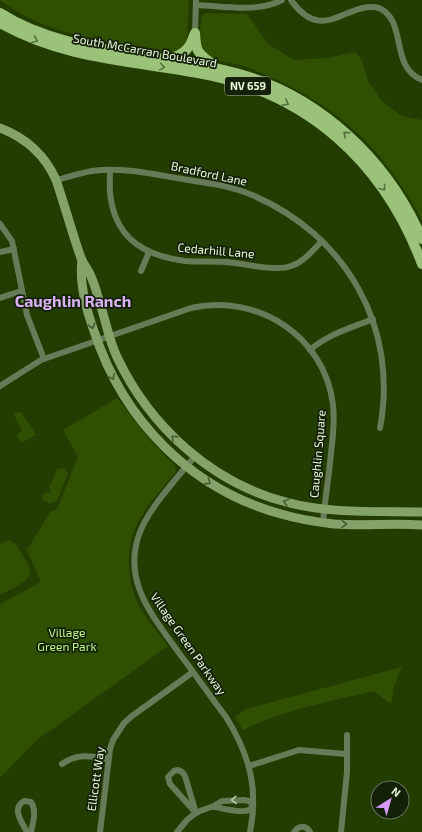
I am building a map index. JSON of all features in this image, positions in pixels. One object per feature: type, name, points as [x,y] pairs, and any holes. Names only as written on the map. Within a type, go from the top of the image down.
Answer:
[{"type":"main road","name":"South McCarran Boulevard","points":[[0,13],[34,30],[63,41],[105,50],[216,68],[252,78],[277,88],[301,101],[341,129],[374,161],[391,183],[405,205],[422,239]]},
{"type":"main road","name":"South McCarran Boulevard","points":[[0,23],[26,36],[65,50],[98,58],[216,76],[252,87],[309,116],[346,145],[375,177],[401,216],[422,264]]},
{"type":"main road","points":[[168,60],[187,50],[195,33]]},
{"type":"main road","points":[[195,33],[195,44],[199,54],[216,68]]},
{"type":"street","points":[[195,33],[196,2],[249,7],[269,5],[282,0]]},
{"type":"street","points":[[291,0],[303,14],[318,19],[330,18],[363,6],[372,6],[382,9],[389,15],[393,22],[405,66],[412,75],[422,80]]},
{"type":"street","points":[[0,128],[17,136],[32,146],[45,160],[56,180],[82,260],[90,274],[109,336],[121,364],[140,398],[153,416],[169,433],[195,456],[225,477],[256,492],[286,502],[324,509],[348,511],[422,512]]},
{"type":"street","name":"Bradford Lane","points":[[56,180],[91,171],[110,170],[138,172],[210,183],[239,190],[279,208],[308,229],[336,255],[355,281],[373,319],[379,341],[384,373],[384,398],[380,428]]},
{"type":"street","name":"Cedarhill Lane","points":[[110,170],[111,199],[120,225],[139,247],[149,252],[185,261],[238,263],[282,268],[292,266],[299,262],[322,241]]},
{"type":"street","points":[[0,224],[8,234],[14,249],[21,291],[31,326],[44,359]]},
{"type":"street","points":[[0,252],[14,249]]},
{"type":"street","points":[[140,271],[149,252]]},
{"type":"street","points":[[82,260],[82,282],[88,311],[97,341],[111,375],[133,411],[154,437],[187,467],[214,485],[246,502],[286,515],[323,522],[357,525],[422,525]]},
{"type":"street","points":[[0,298],[21,291]]},
{"type":"street","name":"Caughlin Square","points":[[109,336],[191,308],[210,305],[245,308],[258,312],[271,317],[293,332],[319,362],[331,390],[333,406],[333,433],[323,522]]},
{"type":"street","points":[[310,350],[331,335],[373,319]]},
{"type":"street","points":[[0,386],[44,359],[109,336]]},
{"type":"street","name":"Village Green Parkway","points":[[195,456],[146,520],[140,533],[134,559],[137,585],[141,597],[156,621],[226,717],[236,734],[249,766],[254,805],[250,832]]},
{"type":"street","name":"Ellicott Way","points":[[100,832],[108,759],[112,740],[124,723],[194,672]]},
{"type":"street","points":[[341,832],[347,772],[347,735]]},
{"type":"street","points":[[249,766],[299,750],[346,754]]},
{"type":"street","points":[[62,764],[68,759],[79,756],[108,759]]},
{"type":"street","points":[[178,770],[185,776],[196,813],[170,784],[168,776],[174,771],[178,770]]},
{"type":"street","points":[[177,832],[187,820],[196,813],[222,801],[244,800],[249,801],[254,805],[250,810],[245,811],[220,809],[214,806]]},
{"type":"street","points":[[28,832],[17,811],[21,803],[28,801],[34,806],[31,832]]},
{"type":"street","points":[[294,832],[298,828],[303,827],[308,829],[310,832]]},
{"type":"green space","points":[[0,0],[189,0],[187,39],[185,46],[175,53],[83,37],[39,22]]},
{"type":"green space","points":[[205,13],[247,14],[268,44],[294,60],[327,58],[355,52],[362,60],[368,81],[382,101],[402,116],[422,120],[422,220],[407,194],[374,150],[335,114],[313,99],[261,73],[240,65],[217,60],[204,54],[200,46],[200,35],[202,16]]},
{"type":"green space","name":"Village Green Park","points":[[117,398],[149,439],[175,466],[176,470],[139,520],[134,530],[129,552],[132,585],[139,606],[168,646],[37,740],[0,778],[0,604],[41,582],[26,548],[29,547],[50,512],[57,509],[78,457],[63,430]]},
{"type":"green space","points":[[21,412],[36,435],[21,443],[17,435],[22,431],[13,413]]},
{"type":"green space","points":[[64,468],[68,474],[57,501],[50,504],[42,499],[43,496],[47,492],[50,493],[51,490],[49,488],[57,469]]},
{"type":"green space","points":[[9,540],[12,541],[19,549],[30,570],[27,579],[14,588],[0,594],[0,544]]},
{"type":"green space","points":[[402,667],[394,686],[391,704],[374,691],[324,702],[274,717],[243,730],[235,717],[246,709]]},
{"type":"district","name":"Caughlin Ranch","points":[[73,301]]}]
